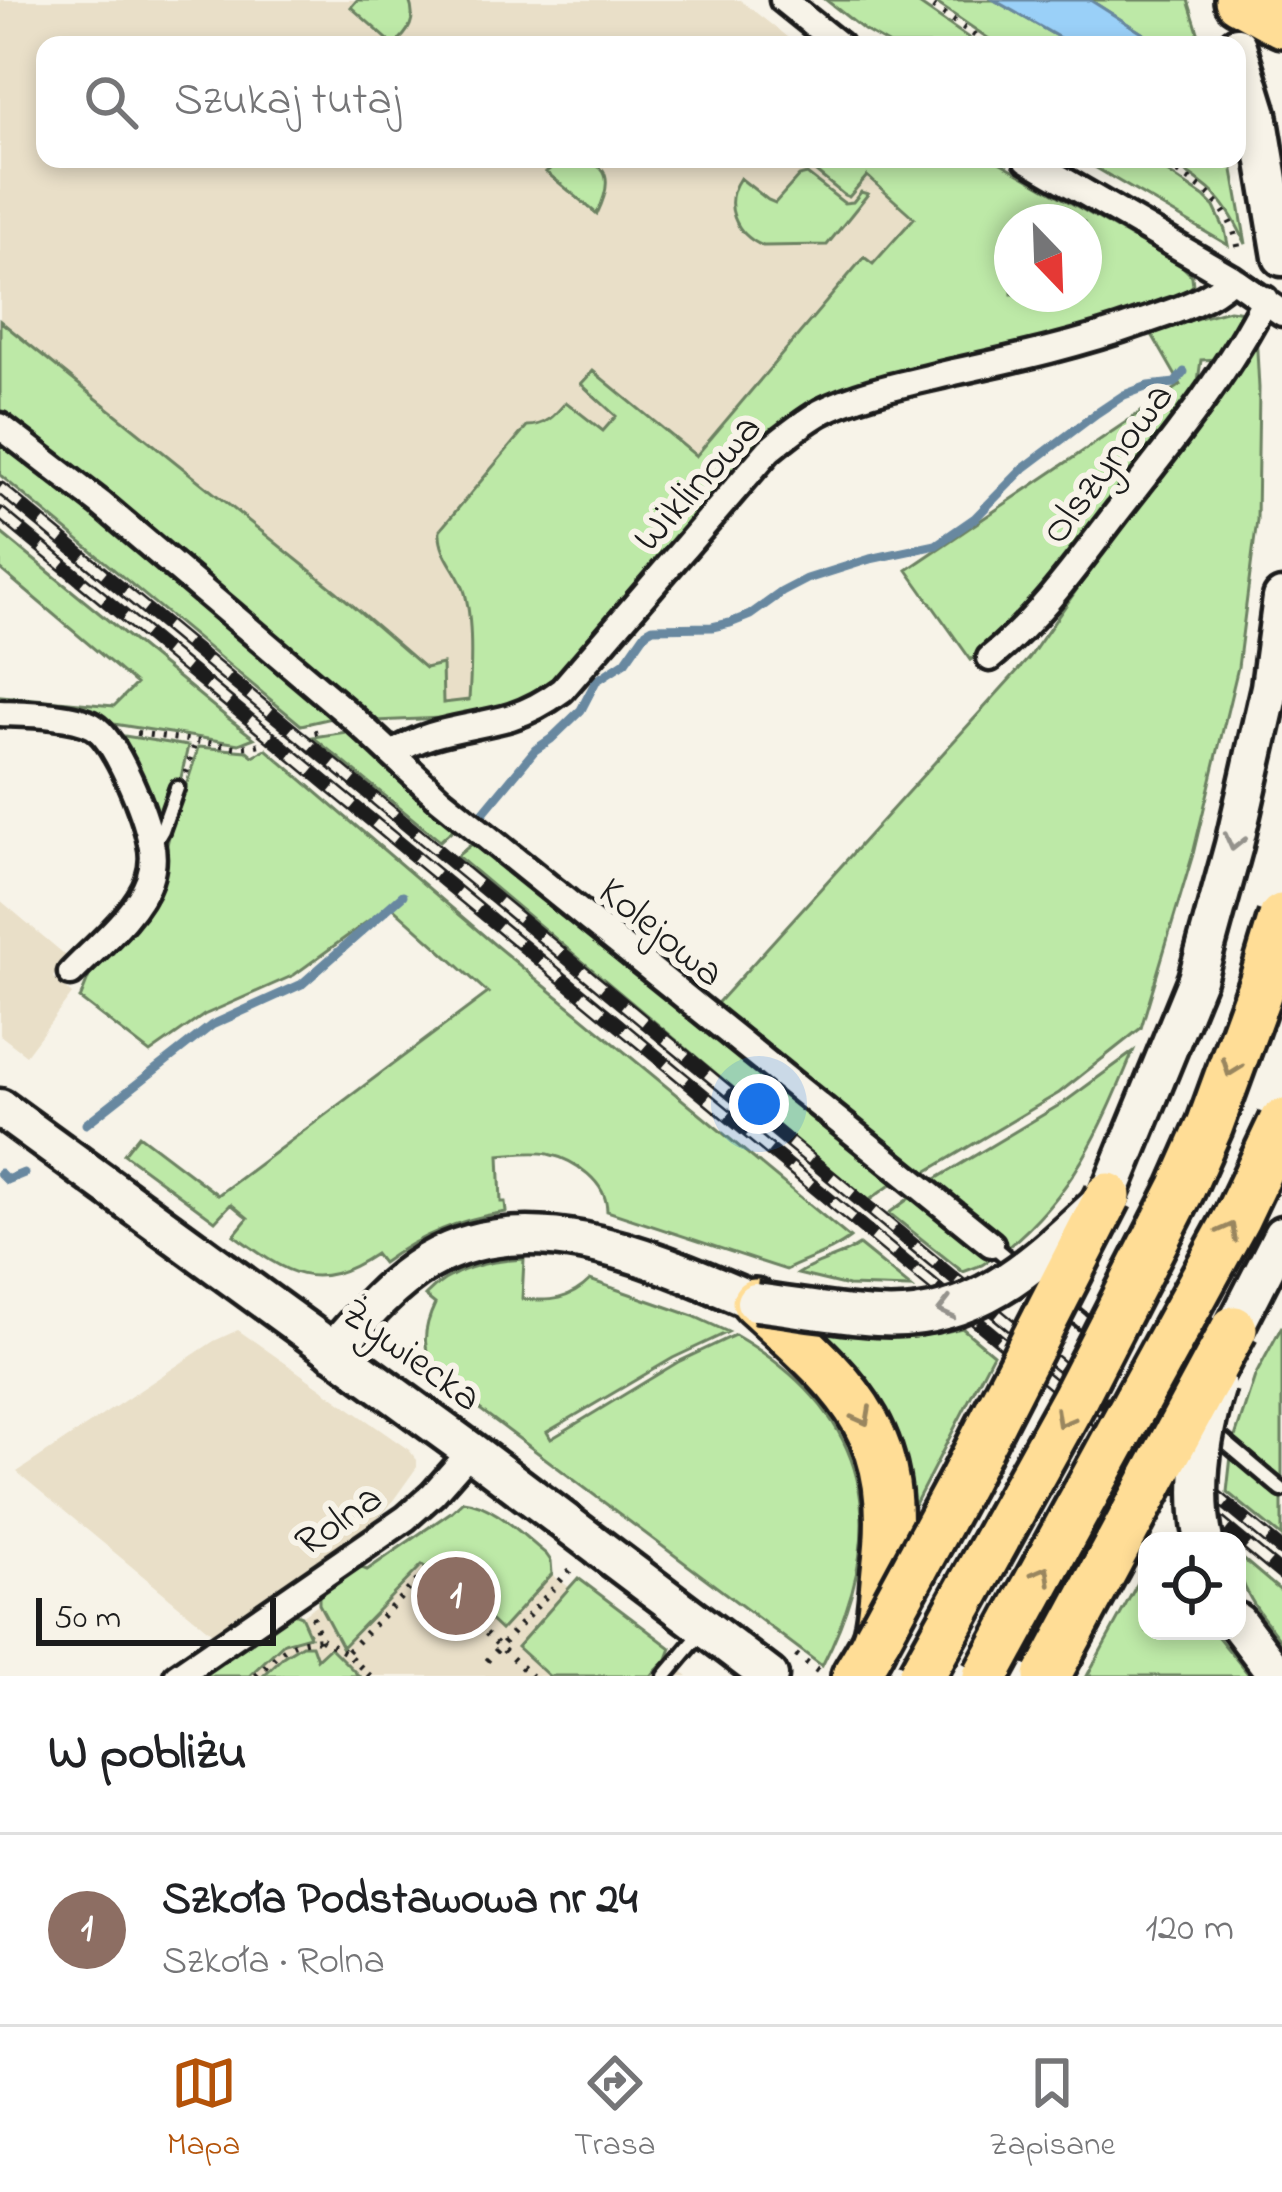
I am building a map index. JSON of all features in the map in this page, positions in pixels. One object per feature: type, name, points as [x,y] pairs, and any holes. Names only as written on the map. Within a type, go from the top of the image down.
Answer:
[{"type":"highway","points":[[1238,0],[1282,23]]},
{"type":"highway","points":[[921,1676],[1074,1399],[1182,1188],[1218,1105],[1282,917]]},
{"type":"highway","points":[[986,1676],[1236,1219],[1282,1122]]},
{"type":"highway","points":[[866,1657],[1108,1196]]},
{"type":"highway","points":[[755,1301],[835,1376],[874,1438],[890,1522],[866,1657]]},
{"type":"highway","points":[[1047,1676],[1234,1329]]},
{"type":"main road","points":[[1222,0],[1234,36]]},
{"type":"main road","points":[[1246,75],[1258,115],[1282,257]]},
{"type":"main road","points":[[333,1351],[386,1294],[424,1264],[483,1239],[530,1235],[621,1252],[755,1301],[877,1317],[906,1317],[966,1304],[1009,1282],[1036,1261],[1108,1196],[1197,979],[1270,687],[1282,598]]},
{"type":"main road","name":"Żywiecka","points":[[6,1121],[471,1451],[769,1676]]},
{"type":"main road","points":[[1203,1532],[1200,1454],[1210,1407],[1234,1329],[1282,1235]]},
{"type":"main road","points":[[1246,1634],[1278,1676]]},
{"type":"street","points":[[783,0],[828,36]]},
{"type":"street","points":[[1045,168],[1236,269],[1274,306]]},
{"type":"street","name":"Wiklinowa","points":[[393,754],[430,734],[528,710],[562,690],[769,450],[820,413],[882,390],[1116,332],[1203,301],[1236,269]]},
{"type":"street","name":"Olszynowa","points":[[990,658],[1059,588],[1274,306]]},
{"type":"street","name":"Kolejowa","points":[[0,426],[100,503],[352,717],[440,800],[991,1244]]},
{"type":"street","points":[[0,713],[75,720],[104,735],[153,847],[142,894],[71,973]]},
{"type":"street","name":"Rolna","points":[[177,1676],[406,1518],[471,1451]]},
{"type":"lane","points":[[153,847],[177,788]]},
{"type":"lane","name":"Kolejowa","points":[[991,1244],[1118,1352]]},
{"type":"lane","points":[[1136,1367],[1155,1382]]},
{"type":"lane","points":[[1173,1398],[1282,1490]]},
{"type":"lane","points":[[665,1676],[705,1628]]},
{"type":"path","points":[[923,0],[976,36]]},
{"type":"path","points":[[1172,168],[1222,207],[1233,226],[1236,269]]},
{"type":"path","points":[[104,735],[122,731],[251,746],[336,727],[352,717]]},
{"type":"path","points":[[487,1661],[574,1566]]},
{"type":"path","points":[[346,1653],[422,1576],[531,1676]]},
{"type":"path","points":[[298,1592],[321,1640]]},
{"type":"path","points":[[256,1676],[289,1645],[321,1640],[346,1653],[370,1676]]},
{"type":"shaded area","points":[[0,0],[740,0],[786,36],[36,36],[36,168],[857,168],[914,217],[994,221],[994,312],[1087,312],[818,400],[504,701],[370,713],[0,410]]},
{"type":"shaded area","points":[[1102,297],[1124,300],[1102,307]]},
{"type":"shaded area","points":[[0,900],[70,959],[53,977],[72,994],[26,1055],[0,1035]]},
{"type":"shaded area","points":[[238,1330],[409,1450],[417,1467],[387,1509],[348,1546],[217,1637],[17,1472],[214,1341]]},
{"type":"shaded area","points":[[478,1519],[688,1676],[214,1676],[428,1528]]},
{"type":"green space","points":[[357,0],[409,0],[412,20],[402,36],[384,36],[351,7]]},
{"type":"green space","points":[[826,0],[913,0],[966,36],[874,36]]},
{"type":"green space","points":[[932,0],[994,0],[1056,36],[985,36]]},
{"type":"green space","points":[[1090,0],[1188,0],[1199,36],[1147,36]]},
{"type":"green space","points":[[551,168],[599,168],[606,188],[597,214],[546,172]]},
{"type":"green space","points":[[819,168],[1010,168],[1073,204],[994,204],[994,312],[1102,312],[1102,221],[1183,267],[1193,285],[1187,292],[1054,341],[819,405],[582,654],[535,695],[500,710],[464,717],[369,718],[0,419],[0,321],[425,668],[442,664],[443,703],[469,700],[468,605],[442,547],[440,530],[527,426],[545,422],[566,402],[603,431],[616,416],[581,384],[593,371],[696,456],[864,257],[873,264],[914,218],[867,176],[849,197],[816,172]]},
{"type":"green space","points":[[1096,168],[1161,168],[1214,207],[1228,245]]},
{"type":"green space","points":[[1179,168],[1233,168],[1246,244],[1230,214]]},
{"type":"green space","points":[[807,174],[844,203],[853,202],[861,192],[868,194],[827,245],[763,246],[745,234],[732,208],[740,178],[775,203],[799,176]]},
{"type":"green space","points":[[1229,310],[1245,312],[1220,359],[1201,360],[1198,381],[1157,448],[1001,640],[971,660],[907,570],[1181,385],[1150,331]]},
{"type":"green space","points":[[1256,332],[1257,520],[1238,667],[1193,854],[1141,1028],[1059,1093],[921,1175],[711,1010],[1029,658]]},
{"type":"green space","points":[[0,437],[332,711],[332,718],[301,725],[0,475]]},
{"type":"green space","points":[[0,532],[254,738],[239,744],[114,724],[105,718],[0,705],[0,696],[114,706],[136,684],[0,569]]},
{"type":"green space","points":[[353,731],[460,823],[440,841],[313,737]]},
{"type":"green space","points":[[118,735],[188,746],[180,782],[169,784],[156,824]]},
{"type":"green space","points":[[198,747],[247,751],[253,756],[266,749],[850,1238],[786,1270],[607,1211],[602,1191],[579,1167],[548,1154],[524,1153],[499,1155],[501,1202],[506,1212],[441,1230],[382,1263],[375,1254],[354,1267],[317,1276],[285,1269],[234,1235],[248,1218],[231,1204],[215,1221],[124,1154],[139,1135],[218,1195],[488,993],[390,905],[294,975],[204,1015],[150,1053],[80,999],[93,966],[164,861]]},
{"type":"green space","points":[[477,840],[603,947],[899,1179],[868,1201],[457,856]]},
{"type":"green space","points":[[1133,1052],[1068,1183],[1007,1248],[929,1183],[1066,1101]]},
{"type":"green space","points":[[915,1194],[994,1257],[963,1272],[889,1213]]},
{"type":"green space","points":[[859,1245],[912,1288],[848,1286],[798,1274]]},
{"type":"green space","points":[[524,1259],[522,1299],[559,1298],[590,1280],[728,1332],[673,1358],[547,1432],[551,1439],[678,1362],[735,1335],[781,1366],[817,1401],[842,1438],[857,1478],[862,1521],[858,1567],[822,1666],[441,1380],[427,1352],[427,1324],[435,1304],[425,1296],[470,1268]]},
{"type":"green space","points":[[1282,1326],[1282,1480],[1234,1440],[1255,1376]]},
{"type":"green space","points":[[811,1328],[886,1337],[962,1328],[993,1354],[912,1510],[902,1454],[883,1407],[853,1366]]},
{"type":"green space","points":[[1231,1456],[1282,1499],[1282,1537],[1227,1492]]},
{"type":"green space","points":[[463,1501],[486,1508],[518,1530],[546,1554],[552,1574],[501,1630],[422,1565],[342,1647],[319,1604],[319,1592],[357,1566],[367,1570]]},
{"type":"green space","points":[[1246,1562],[1282,1592],[1282,1642],[1246,1590]]},
{"type":"green space","points":[[578,1578],[671,1648],[651,1676],[549,1676],[517,1647]]},
{"type":"green space","points":[[1138,1582],[1138,1640],[1220,1640],[1250,1676],[1087,1676]]},
{"type":"green space","points":[[291,1612],[301,1616],[310,1636],[284,1643],[249,1676],[198,1676]]},
{"type":"green space","points":[[302,1645],[312,1645],[317,1659],[330,1647],[359,1676],[263,1676]]},
{"type":"water","points":[[994,0],[1090,0],[1147,36],[1056,36]]},
{"type":"waterway","points":[[483,813],[535,750],[581,710],[596,681],[625,662],[646,632],[730,623],[807,579],[936,545],[975,518],[1024,468],[1097,413],[1124,395],[1175,383],[1184,372]]},
{"type":"waterway","points":[[86,1124],[212,1025],[302,984],[403,895]]},
{"type":"waterway","points":[[0,1173],[7,1180],[24,1173]]},
{"type":"railway","points":[[0,488],[1282,1550]]},
{"type":"railway","points":[[0,513],[1282,1574]]},
{"type":"place","name":"Szkoła Podstawowa nr 24","points":[[456,1596]]}]
